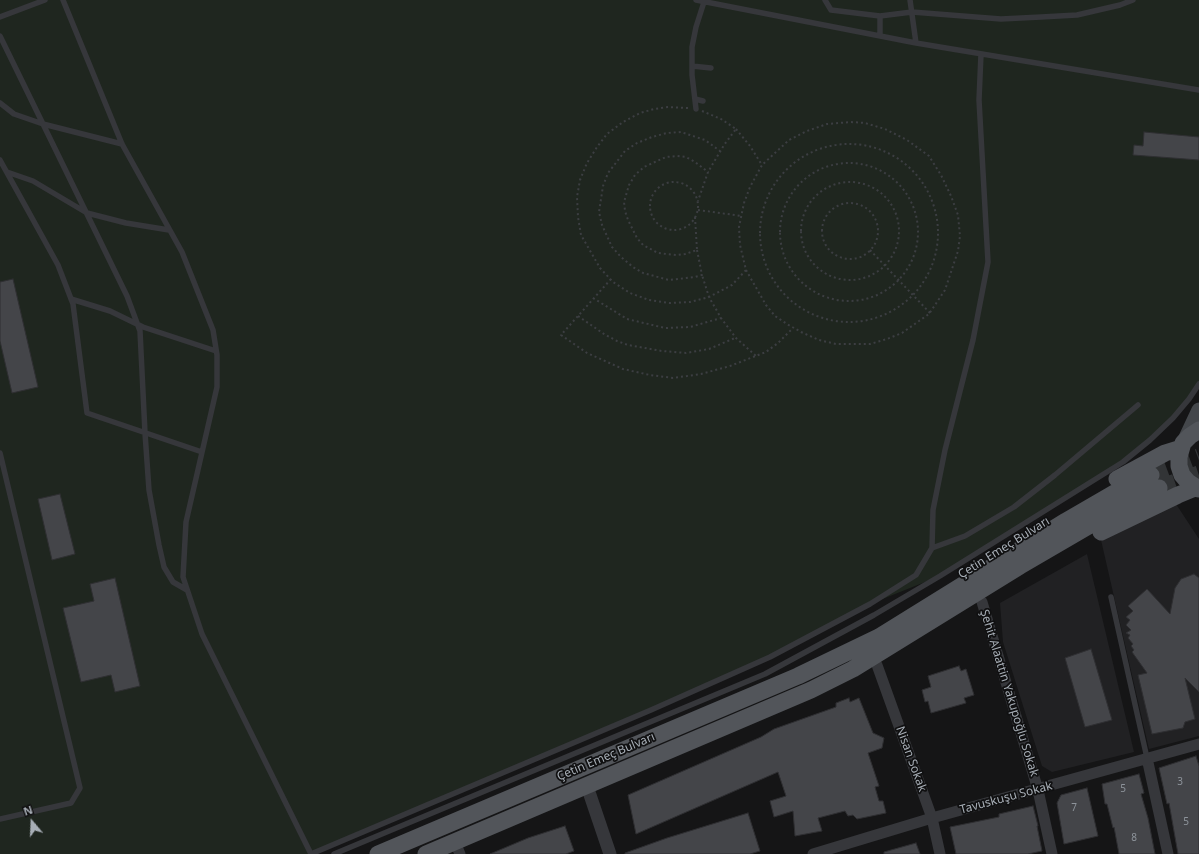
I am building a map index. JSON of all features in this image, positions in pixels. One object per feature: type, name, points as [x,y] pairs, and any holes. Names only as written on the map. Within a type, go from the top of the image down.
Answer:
[{"type":"main road","points":[[1198,492],[1182,475],[1179,466],[1179,457],[1182,445],[1199,410]]},
{"type":"main road","points":[[1182,445],[1190,436],[1199,430]]},
{"type":"main road","name":"Çetin Emeç Bulvarı","points":[[834,659],[887,622],[1100,488],[1182,445]]},
{"type":"main road","name":"Çetin Emeç Bulvarı","points":[[378,854],[880,638],[1116,492],[1155,481],[1099,520],[1020,566],[853,669],[811,690],[587,786],[457,848],[426,854]]},
{"type":"main road","name":"Çetin Emeç Bulvarı","points":[[853,669],[877,665],[1110,526],[1178,495],[1198,492]]},
{"type":"street","name":"Şehit Alaattin Yakupoğlu Sokak","points":[[982,602],[1038,790],[1052,854]]},
{"type":"street","name":"Nisan Sokak","points":[[877,665],[932,818],[940,854]]},
{"type":"street","name":"Tavuskuşu Sokak","points":[[813,854],[932,818],[1038,790],[1199,744]]},
{"type":"street","points":[[1147,758],[1168,854]]},
{"type":"street","points":[[587,786],[610,854]]},
{"type":"lane","points":[[0,17],[45,0]]},
{"type":"lane","points":[[63,0],[122,144],[182,252],[213,330],[216,351],[217,387],[186,522],[183,577],[202,634],[311,854],[652,710],[770,657],[870,604],[916,575],[932,548],[933,510],[945,450],[973,340],[988,262],[979,100],[981,54]]},
{"type":"lane","points":[[696,0],[916,43],[1199,90]]},
{"type":"lane","points":[[825,0],[831,10],[880,16],[912,12],[1002,19],[1077,15],[1120,5],[1133,0]]},
{"type":"lane","points":[[910,0],[916,43]]},
{"type":"lane","points":[[696,109],[692,66],[692,47],[696,27],[704,2]]},
{"type":"lane","points":[[880,16],[880,36]]},
{"type":"lane","points":[[0,36],[127,296],[140,331],[149,490],[159,545],[164,567],[173,582],[188,590]]},
{"type":"lane","points":[[692,66],[712,68]]},
{"type":"lane","points":[[695,99],[703,101]]},
{"type":"lane","points":[[0,103],[14,114],[43,124],[122,144]]},
{"type":"lane","points":[[0,160],[58,265],[73,304],[87,412],[202,452]]},
{"type":"lane","points":[[7,172],[33,181],[87,213],[126,223],[169,230]]},
{"type":"lane","points":[[71,299],[110,311],[137,324],[216,351]]},
{"type":"lane","points":[[334,854],[765,674],[867,619],[940,576],[1122,462],[1150,440],[1173,418],[1199,384]]},
{"type":"lane","points":[[932,548],[965,536],[1014,507],[1055,476],[1138,405]]},
{"type":"lane","points":[[0,453],[80,788],[72,803],[0,819]]},
{"type":"lane","points":[[1111,597],[1147,758]]},
{"type":"path","points":[[746,270],[732,285],[709,297],[690,302],[676,303],[649,300],[630,293],[611,279],[600,268],[580,234],[576,197],[580,180],[587,162],[596,147],[607,134],[623,122],[654,109],[668,107],[696,109],[715,116],[736,129],[750,146],[762,165]]},
{"type":"path","points":[[851,122],[865,123],[885,129],[907,140],[929,156],[941,175],[951,196],[958,215],[960,236],[958,251],[945,290],[930,313],[902,333],[870,344],[836,344],[819,340],[793,328],[775,316],[758,293],[746,270],[740,244],[739,227],[744,203],[750,187],[762,165],[789,140],[807,131],[827,124],[851,122]]},
{"type":"path","points":[[736,129],[720,151],[708,172],[698,201],[696,217],[697,250],[709,297],[721,318],[736,338],[756,356]]},
{"type":"path","points":[[702,274],[683,279],[669,280],[643,273],[633,267],[616,252],[606,236],[599,212],[600,199],[602,186],[616,161],[625,151],[637,143],[647,139],[666,133],[681,132],[705,140],[720,151]]},
{"type":"path","points":[[839,144],[858,144],[877,148],[894,156],[910,167],[923,181],[932,198],[938,216],[939,235],[937,254],[931,271],[921,287],[913,295],[909,300],[894,311],[877,318],[859,322],[840,322],[822,318],[805,311],[790,300],[778,287],[768,271],[762,254],[760,236],[761,217],[766,199],[776,182],[788,168],[803,156],[821,148],[839,144]]},
{"type":"path","points":[[697,250],[685,254],[666,254],[658,253],[643,245],[637,238],[628,220],[624,202],[629,185],[635,175],[644,167],[666,157],[686,157],[708,172]]},
{"type":"path","points":[[850,162],[865,164],[880,169],[892,177],[912,200],[917,214],[919,229],[918,244],[914,258],[907,271],[899,280],[887,290],[874,297],[861,300],[847,301],[833,299],[820,295],[807,288],[789,267],[783,254],[780,240],[782,212],[788,198],[797,186],[808,176],[821,168],[850,162]]},
{"type":"path","points":[[696,217],[688,226],[681,230],[665,228],[658,224],[653,218],[650,210],[650,202],[653,194],[658,188],[673,182],[688,186],[694,191],[698,201]]},
{"type":"path","points":[[846,182],[858,183],[879,191],[887,199],[896,214],[899,230],[898,242],[885,265],[866,277],[855,279],[842,279],[831,276],[820,270],[805,251],[801,227],[804,215],[816,196],[835,184],[846,182]]},
{"type":"path","points":[[850,202],[860,204],[868,209],[878,224],[876,243],[870,250],[863,256],[854,259],[836,255],[829,250],[824,242],[822,233],[822,224],[826,215],[833,208],[850,202]]},
{"type":"path","points":[[698,210],[742,216]]},
{"type":"path","points":[[870,250],[930,313]]},
{"type":"path","points":[[611,279],[561,335],[587,353],[623,369],[673,378],[702,374],[730,366],[766,352],[778,343],[793,328]]},
{"type":"path","points":[[593,298],[612,311],[627,318],[665,328],[690,327],[721,318]]},
{"type":"path","points":[[578,316],[617,341],[628,345],[662,351],[686,353],[709,348],[736,338]]},
{"type":"shaded area","points":[[0,0],[1199,0],[1199,384],[1173,418],[1123,462],[940,576],[870,604],[770,657],[311,854],[0,854]]},
{"type":"shaded area","points":[[1176,504],[1199,539],[1199,736],[1149,749],[1101,540]]},
{"type":"shaded area","points":[[1087,554],[1134,752],[1052,772],[1042,766],[1003,642],[1000,603]]},
{"type":"building","points":[[1144,132],[1199,137],[1199,160],[1133,155],[1134,145],[1143,146]]},
{"type":"building","points":[[13,279],[38,387],[12,393],[0,341],[0,282]]},
{"type":"building","points":[[60,494],[75,554],[52,560],[38,499]]},
{"type":"building","points":[[1194,574],[1199,578],[1199,692],[1185,678],[1195,719],[1185,722],[1183,728],[1152,734],[1138,675],[1147,673],[1132,652],[1134,650],[1131,646],[1133,644],[1128,638],[1130,635],[1126,633],[1131,630],[1126,625],[1130,620],[1126,617],[1133,611],[1128,606],[1147,589],[1170,614],[1175,588],[1181,579]]},
{"type":"building","points":[[115,578],[140,686],[115,692],[111,675],[81,682],[63,608],[94,601],[90,584]]},
{"type":"building","points":[[1091,649],[1112,720],[1085,727],[1065,658]]},
{"type":"building","points":[[959,666],[961,671],[966,669],[974,695],[964,698],[966,703],[931,713],[928,701],[925,702],[922,690],[931,687],[928,676]]},
{"type":"building","points":[[849,698],[850,702],[859,698],[873,733],[884,738],[882,748],[868,753],[879,786],[875,787],[879,801],[883,801],[886,813],[857,819],[853,815],[848,816],[845,811],[818,818],[822,831],[795,836],[793,811],[774,817],[770,801],[786,796],[778,772],[636,834],[628,795],[761,737],[774,729],[836,707],[836,703]]},
{"type":"building","points":[[1196,756],[1199,766],[1199,854],[1178,854],[1169,803],[1167,804],[1159,768]]},
{"type":"building","points":[[1139,774],[1144,793],[1141,794],[1148,818],[1155,854],[1119,854],[1114,827],[1113,828],[1107,804],[1105,804],[1102,784]]},
{"type":"building","points":[[1087,788],[1098,836],[1064,844],[1057,803],[1061,795]]},
{"type":"building","points":[[1033,806],[1042,851],[1028,854],[956,854],[950,827],[999,817],[999,814]]},
{"type":"building","points":[[748,813],[760,851],[750,854],[625,854],[667,838]]},
{"type":"building","points":[[565,826],[574,851],[566,854],[490,854],[528,838]]},
{"type":"building","points":[[916,843],[920,854],[884,854],[884,852]]},
{"type":"tunnel","points":[[1151,475],[1199,457]]},
{"type":"tunnel","points":[[1159,488],[1199,474]]}]
